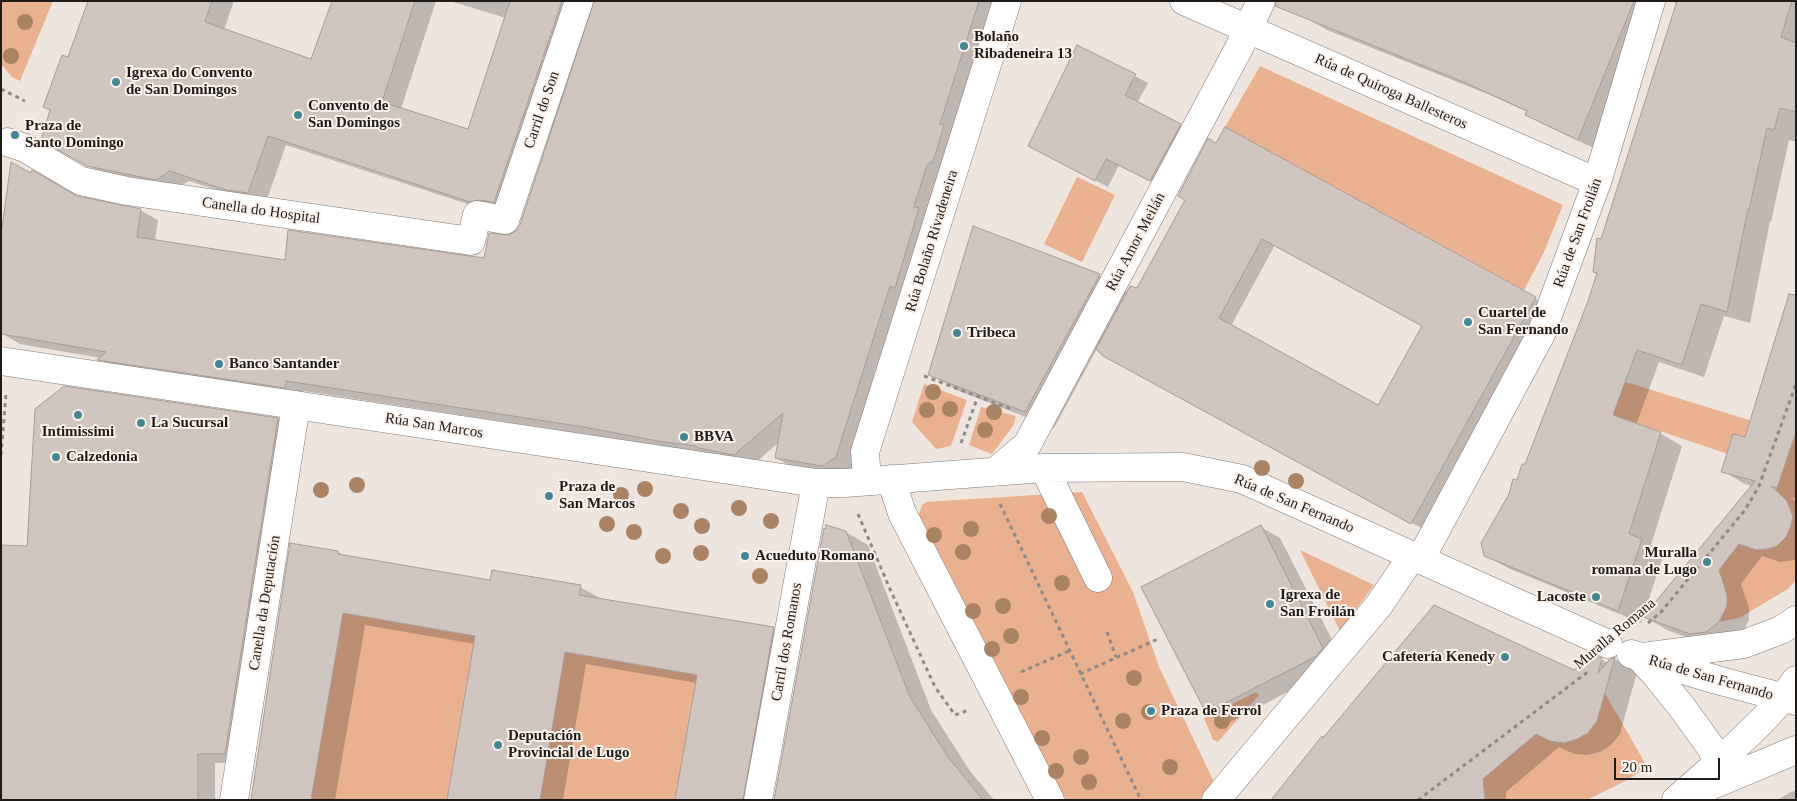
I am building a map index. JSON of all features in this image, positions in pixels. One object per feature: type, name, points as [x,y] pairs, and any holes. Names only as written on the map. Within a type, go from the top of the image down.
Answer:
[{"type":"street","name":"Carril do Son","points":[[505,220],[579,1]]},
{"type":"street","name":"Rúa Bolaño Rivadeneira","points":[[868,481],[865,452],[1007,1]]},
{"type":"street","name":"Rúa de Quiroga Ballesteros","points":[[1184,1],[1597,182]]},
{"type":"street","name":"Rúa Amor Meilán","points":[[999,471],[1027,445],[1249,29],[1261,1]]},
{"type":"street","name":"Rúa de San Froilán","points":[[1416,558],[1541,334],[1597,182],[1651,1]]},
{"type":"street","name":"Canella do Hospital","points":[[7,142],[25,148],[81,181],[127,192],[471,241],[477,215],[505,220]]},
{"type":"street","name":"Rúa San Marcos","points":[[5,361],[816,483],[868,481]]},
{"type":"street","name":"Canella da Deputación","points":[[234,800],[296,405]]},
{"type":"street","name":"Rúa de San Fernando","points":[[868,481],[1044,468],[1183,468],[1242,479],[1416,558],[1619,655],[1656,675],[1712,749],[1717,764]]},
{"type":"street","points":[[1044,468],[1098,578]]},
{"type":"street","points":[[868,481],[902,513],[1050,800]]},
{"type":"street","name":"Carril dos Romanos","points":[[758,800],[816,483]]},
{"type":"street","points":[[1216,800],[1416,558]]},
{"type":"street","name":"Rúa de San Fernando","points":[[1619,655],[1744,644],[1781,630],[1796,620]]},
{"type":"street","name":"Rúa de San Fernando","points":[[1619,655],[1791,693]]},
{"type":"street","points":[[1677,799],[1717,764],[1791,693]]},
{"type":"street","points":[[1677,799],[1796,750]]},
{"type":"path","points":[[1,89],[25,101]]},
{"type":"path","points":[[1,455],[5,361]]},
{"type":"path","points":[[893,364],[1040,420]]},
{"type":"path","name":"Muralla Romana","points":[[1646,624],[1661,612],[1745,510],[1759,486],[1796,384]]},
{"type":"path","points":[[950,475],[978,396]]},
{"type":"path","points":[[999,471],[999,504],[1141,800]]},
{"type":"path","points":[[868,481],[890,589],[935,686],[955,715],[1069,651]]},
{"type":"path","points":[[1107,632],[1116,657]]},
{"type":"path","points":[[1080,674],[1160,638]]},
{"type":"path","name":"Muralla Romana","points":[[1418,800],[1619,655]]},
{"type":"shaded area","points":[[1,1],[53,1],[20,81],[12,77],[1,64]]},
{"type":"shaded area","points":[[1260,66],[1563,205],[1544,252],[1524,290],[1225,127]]},
{"type":"shaded area","points":[[1077,177],[1115,195],[1082,262],[1044,244]]},
{"type":"shaded area","points":[[1564,363],[1762,424],[1749,461],[1618,417],[1614,414],[1551,397]]},
{"type":"shaded area","points":[[924,384],[967,400],[951,446],[936,449],[912,422]]},
{"type":"shaded area","points":[[981,407],[1016,416],[1013,426],[992,454],[969,445]]},
{"type":"shaded area","points":[[1796,432],[1796,580],[1788,589],[1739,618],[1719,622],[1727,606],[1716,575],[1740,542],[1756,550],[1768,549],[1777,546],[1786,537],[1790,528],[1793,517],[1790,508],[1786,500],[1776,490]]},
{"type":"shaded area","points":[[1082,492],[1133,592],[1159,667],[1216,786],[1204,800],[1066,800],[919,514],[922,505],[926,502]]},
{"type":"shaded area","points":[[1300,550],[1374,585],[1340,631]]},
{"type":"shaded area","points":[[343,613],[475,636],[447,800],[311,800]]},
{"type":"shaded area","points":[[565,652],[697,675],[675,800],[540,800]]},
{"type":"shaded area","points":[[1598,681],[1645,763],[1643,770],[1587,800],[1485,800],[1481,780],[1536,734],[1550,741],[1564,743],[1588,733],[1597,721],[1602,706]]},
{"type":"shaded area","points":[[1256,692],[1259,695],[1218,742],[1213,740],[1204,718]]},
{"type":"building","name":"Convento de San Domingos","points":[[88,1],[212,1],[205,22],[311,59],[332,1],[415,1],[382,102],[468,129],[510,1],[562,1],[494,202],[479,200],[470,202],[268,136],[248,193],[226,190],[170,171],[156,180],[87,166],[41,140],[50,110],[43,107],[62,55],[68,57]]},
{"type":"building","points":[[594,1],[979,1],[940,124],[944,125],[938,146],[933,161],[927,165],[914,207],[919,208],[895,288],[890,286],[836,457],[822,466],[775,458],[783,413],[734,455],[696,446],[584,427],[286,381],[285,388],[97,360],[106,352],[1,334],[1,235],[11,162],[31,173],[32,170],[77,196],[141,209],[137,237],[285,260],[288,230],[484,258],[489,233],[509,235],[516,231],[520,225]]},
{"type":"building","points":[[1276,1],[1634,1],[1578,140],[1525,115],[1527,111],[1466,83],[1275,6]]},
{"type":"building","points":[[1677,1],[1792,1],[1781,37],[1796,43],[1796,112],[1780,108],[1774,130],[1767,128],[1727,312],[1701,304],[1682,365],[1637,350],[1613,415],[1661,432],[1629,534],[1642,539],[1618,611],[1484,556],[1481,543],[1509,494],[1513,479],[1517,480],[1522,464],[1525,464],[1588,301],[1597,273],[1593,272],[1597,238],[1601,239]]},
{"type":"building","points":[[1077,45],[1136,74],[1125,95],[1181,124],[1150,181],[1106,159],[1095,181],[1028,146]]},
{"type":"building","name":"Cuartel de San Fernando","points":[[1225,127],[1536,297],[1411,524],[1103,356],[1096,349],[1130,286],[1137,288],[1185,200],[1178,196],[1208,138],[1216,143]],"holes":[[[1262,239],[1422,326],[1378,405],[1219,318]]]},
{"type":"building","points":[[973,226],[1100,274],[1025,412],[928,375]]},
{"type":"building","points":[[1789,294],[1796,295],[1796,432],[1777,488],[1771,486],[1786,500],[1793,517],[1786,537],[1777,546],[1768,549],[1756,550],[1739,544],[1719,570],[1727,595],[1727,606],[1719,622],[1706,632],[1690,634],[1643,617],[1755,481],[1721,472],[1733,434],[1745,437]]},
{"type":"building","points":[[64,386],[278,418],[225,754],[198,754],[198,800],[1,800],[1,545],[27,546],[35,409]]},
{"type":"building","points":[[826,525],[846,531],[910,697],[948,757],[983,800],[774,800]]},
{"type":"building","points":[[1261,525],[1323,648],[1315,657],[1206,713],[1141,587]]},
{"type":"building","points":[[290,543],[338,551],[338,554],[490,580],[492,570],[581,585],[579,595],[774,627],[743,800],[675,800],[697,675],[565,652],[540,800],[447,800],[475,636],[343,613],[311,800],[251,800]]},
{"type":"building","points":[[1434,605],[1574,670],[1594,655],[1602,658],[1598,673],[1609,660],[1615,657],[1597,721],[1588,733],[1564,743],[1550,741],[1536,734],[1483,779],[1485,800],[1271,800],[1322,736],[1323,738]]},
{"type":"place","name":"Bolaño Ribadeneira 13","points":[[964,46]]},
{"type":"place","name":"Igrexa do Convento de San Domingos","points":[[116,82]]},
{"type":"place","name":"Convento de San Domingos","points":[[298,115]]},
{"type":"place","name":"Praza de Santo Domingo","points":[[15,135]]},
{"type":"place","name":"Cuartel de San Fernando","points":[[1468,322]]},
{"type":"place","name":"Tribeca","points":[[957,333]]},
{"type":"place","name":"Banco Santander","points":[[219,364]]},
{"type":"place","name":"Intimissimi","points":[[78,415]]},
{"type":"place","name":"La Sucursal","points":[[141,423]]},
{"type":"place","name":"BBVA","points":[[684,437]]},
{"type":"place","name":"Calzedonia","points":[[56,457]]},
{"type":"place","name":"Praza de San Marcos","points":[[549,496]]},
{"type":"place","name":"Acueduto Romano","points":[[745,556]]},
{"type":"place","name":"Muralla romana de Lugo","points":[[1707,562]]},
{"type":"place","name":"Lacoste","points":[[1596,597]]},
{"type":"place","name":"Igrexa de San Froilán","points":[[1270,604]]},
{"type":"place","name":"Cafetería Kenedy","points":[[1505,657]]},
{"type":"place","name":"Praza de Ferrol","points":[[1151,711]]},
{"type":"place","name":"Deputación Provincial de Lugo","points":[[498,745]]}]
